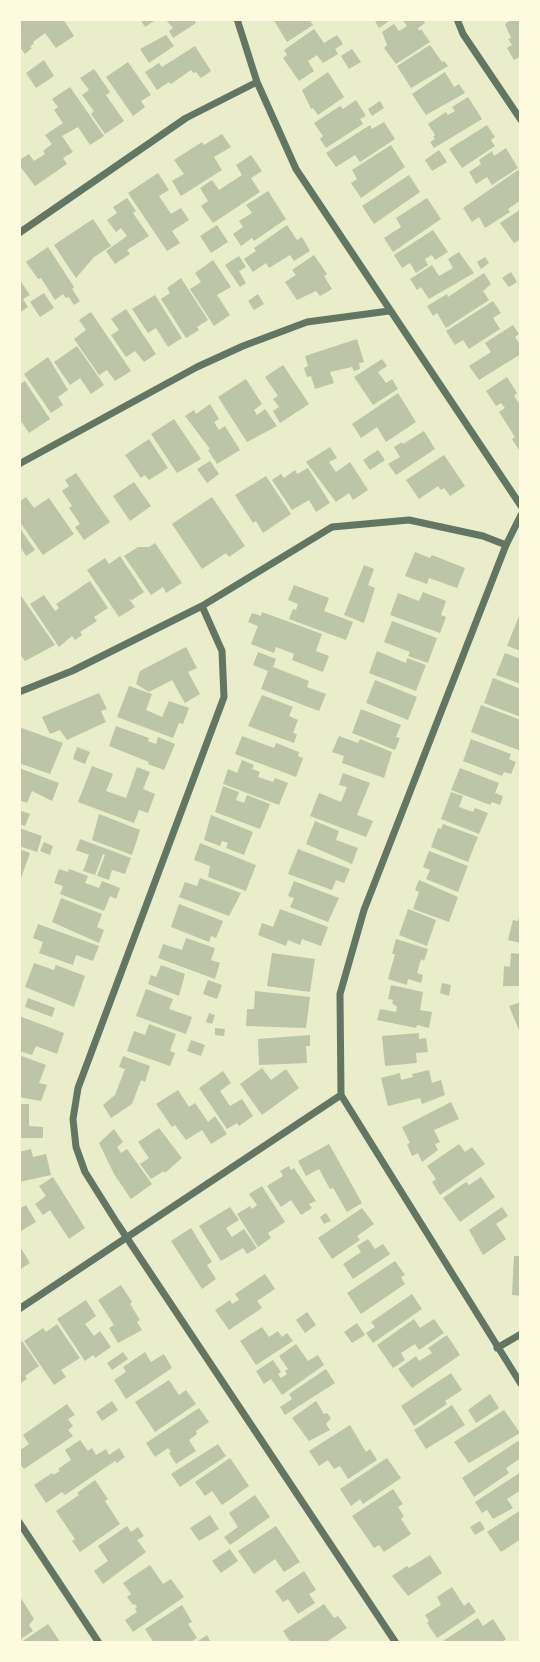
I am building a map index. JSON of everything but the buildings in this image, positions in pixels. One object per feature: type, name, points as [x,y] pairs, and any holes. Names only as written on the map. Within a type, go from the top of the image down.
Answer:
[{"type":"street","points":[[237,19],[257,82],[296,169],[521,506]]},
{"type":"street","points":[[457,19],[463,34],[521,120]]},
{"type":"street","points":[[19,233],[186,118],[257,82]]},
{"type":"street","points":[[19,464],[197,366],[243,346],[307,322],[389,311]]},
{"type":"street","points":[[521,514],[506,545],[364,910],[340,995],[341,1095],[521,1384]]},
{"type":"street","points":[[19,692],[72,671],[202,606],[332,527],[409,520],[483,536],[506,545]]},
{"type":"street","points":[[202,606],[222,651],[224,697],[78,1088],[73,1119],[76,1147],[85,1172],[126,1236],[396,1643]]},
{"type":"street","points":[[19,1309],[341,1095]]},
{"type":"street","points":[[497,1348],[521,1334]]},
{"type":"street","points":[[19,1522],[99,1643]]}]
